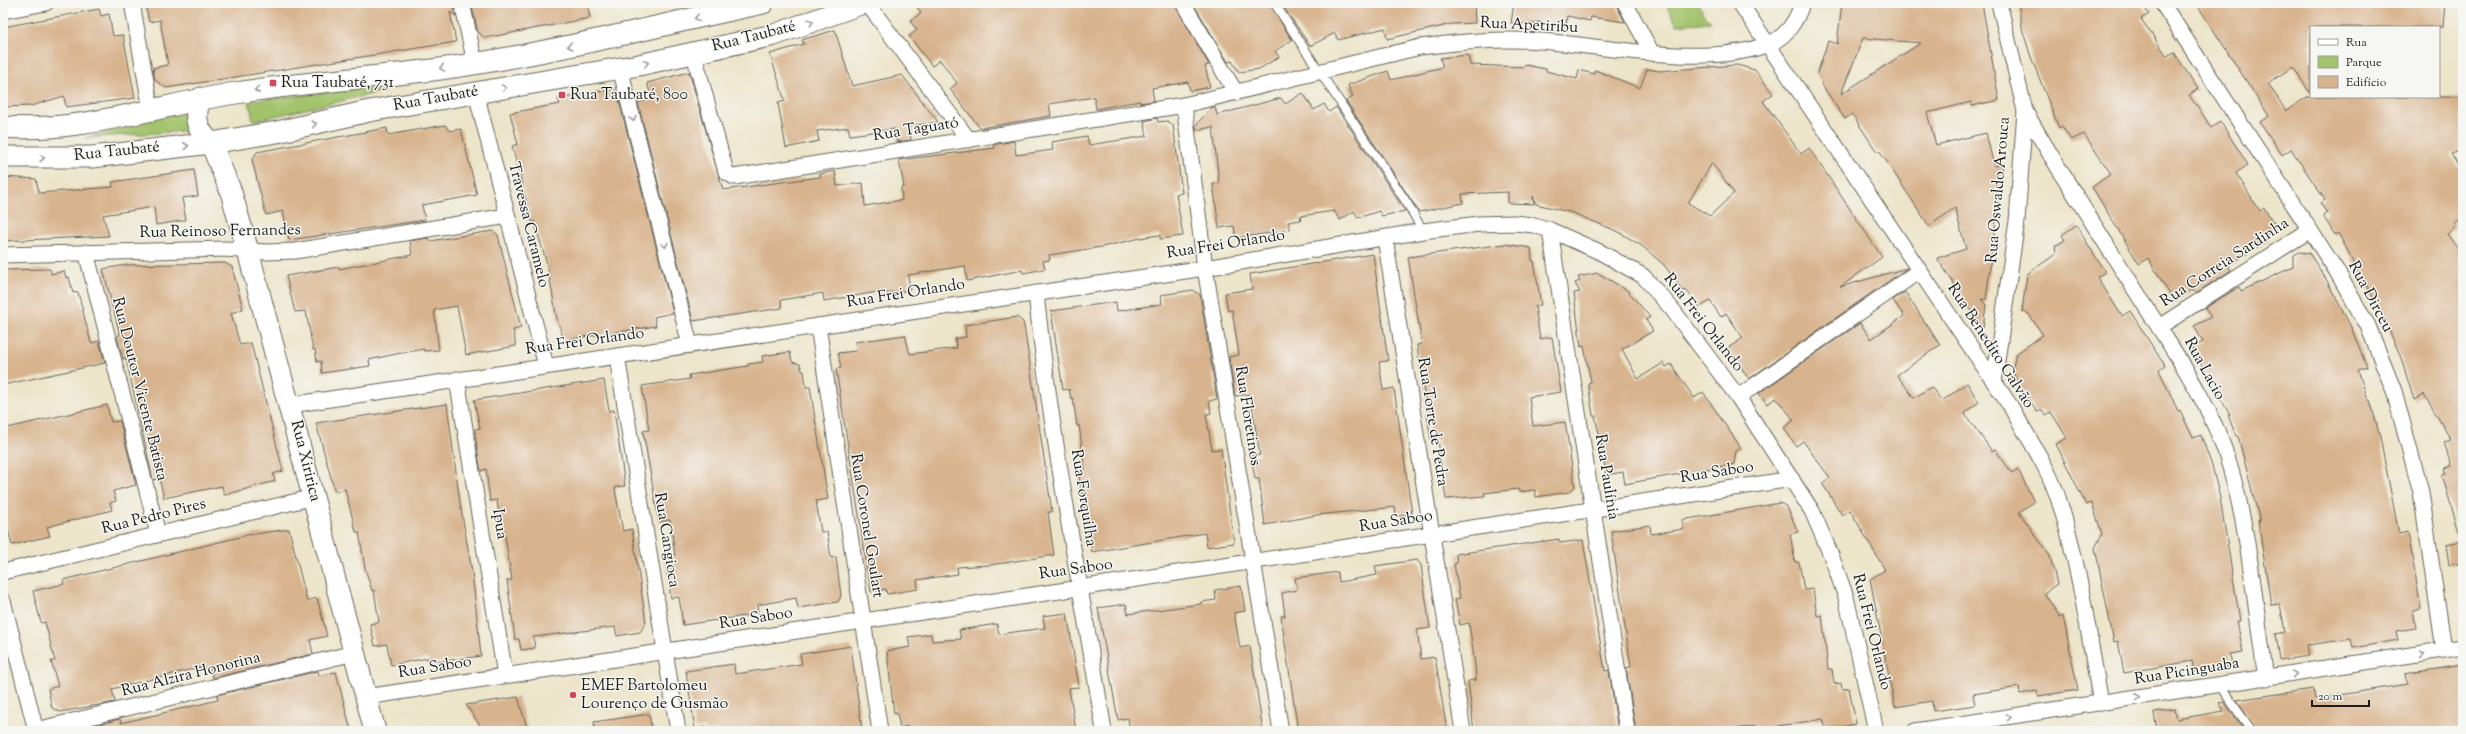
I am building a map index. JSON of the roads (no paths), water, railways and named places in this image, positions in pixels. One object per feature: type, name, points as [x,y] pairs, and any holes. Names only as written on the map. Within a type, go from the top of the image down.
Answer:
[{"type":"main road","name":"Rua Taubaté","points":[[3,127],[70,127],[201,98],[475,63],[554,49],[762,3]]},
{"type":"main road","name":"Rua Taubaté","points":[[3,157],[92,157],[211,143],[277,132],[369,111],[620,68],[693,51],[774,35],[863,3]]},
{"type":"main road","points":[[369,111],[374,106],[382,105],[386,102],[390,92],[387,82],[371,77]]},
{"type":"main road","name":"Rua Xiririca","points":[[201,98],[197,106],[196,122],[204,137],[211,143],[232,192],[290,405],[375,731]]},
{"type":"main road","name":"Rua Xiririca","points":[[232,140],[232,192]]},
{"type":"street","points":[[3,11],[46,3]]},
{"type":"street","points":[[132,3],[151,110]]},
{"type":"street","points":[[462,3],[475,63]]},
{"type":"street","points":[[867,3],[968,140]]},
{"type":"street","points":[[1183,3],[1236,93]]},
{"type":"street","points":[[1625,3],[1652,53]]},
{"type":"street","name":"Rua Benedito Galvão","points":[[1740,3],[1994,382],[2045,467],[2060,503],[2070,544],[2101,703]]},
{"type":"street","name":"Rua Apetiribu","points":[[1236,93],[1319,71],[1420,47],[1457,42],[1540,41],[1652,53],[1715,53],[1742,51],[1768,45],[1794,23],[1802,3]]},
{"type":"street","name":"Rua Oswaldo Arouca","points":[[1994,382],[2017,221],[2025,111],[1999,3]]},
{"type":"street","name":"Rua Dirceu","points":[[2162,3],[2310,230],[2368,326],[2394,391],[2421,492],[2444,650]]},
{"type":"street","name":"Rua Taguató","points":[[693,51],[726,172],[730,177],[1184,105],[1236,93]]},
{"type":"street","points":[[620,68],[690,345]]},
{"type":"street","name":"Travessa Caramelo","points":[[476,93],[546,366]]},
{"type":"street","name":"Rua Floretinos","points":[[1184,105],[1205,268],[1252,563],[1281,731]]},
{"type":"street","name":"Rua Lacio","points":[[2025,111],[2053,160],[2197,386],[2230,466],[2240,507],[2266,678]]},
{"type":"street","name":"Rua Reinoso Fernandes","points":[[3,256],[86,252],[295,251],[507,216]]},
{"type":"street","name":"Rua Frei Orlando","points":[[290,405],[1205,268],[1423,231],[1479,224],[1514,223],[1550,230],[1620,262],[1643,276],[1672,309],[1738,397],[1792,479],[1812,511],[1846,597],[1876,731]]},
{"type":"street","name":"Rua Paulínia","points":[[1550,230],[1627,731]]},
{"type":"street","name":"Rua Correia Sardinha","points":[[2159,327],[2310,230]]},
{"type":"street","name":"Rua Torre de Pedra","points":[[1385,238],[1462,731]]},
{"type":"street","name":"Rua Doutor Vicente Batista","points":[[86,252],[158,534]]},
{"type":"street","points":[[1738,397],[1919,271]]},
{"type":"street","name":"Rua Forquilha","points":[[1036,293],[1042,354],[1104,731]]},
{"type":"street","name":"Rua Coronel Goulart","points":[[818,326],[880,731]]},
{"type":"street","name":"Rua Cangioca","points":[[618,356],[678,731]]},
{"type":"street","name":"Ipua","points":[[457,379],[506,675]]},
{"type":"street","name":"Rua Saboo","points":[[366,697],[862,620],[1252,563],[1792,479]]},
{"type":"street","name":"Rua Pedro Pires","points":[[3,572],[314,497]]},
{"type":"street","points":[[3,601],[36,731]]},
{"type":"street","name":"Rua Picinguaba","points":[[1915,731],[2463,647]]},
{"type":"street","name":"Rua Alzira Honorina","points":[[36,731],[354,654]]},
{"type":"lane","points":[[1274,3],[1407,203],[1423,231]]},
{"type":"lane","points":[[2219,685],[2252,731]]},
{"type":"place","name":"Rua Taubaté, 731","points":[[273,83]]},
{"type":"place","name":"Rua Taubaté, 800","points":[[562,95]]},
{"type":"place","name":"EMEF Bartolomeu Lourenço de Gusmão","points":[[573,695]]}]
